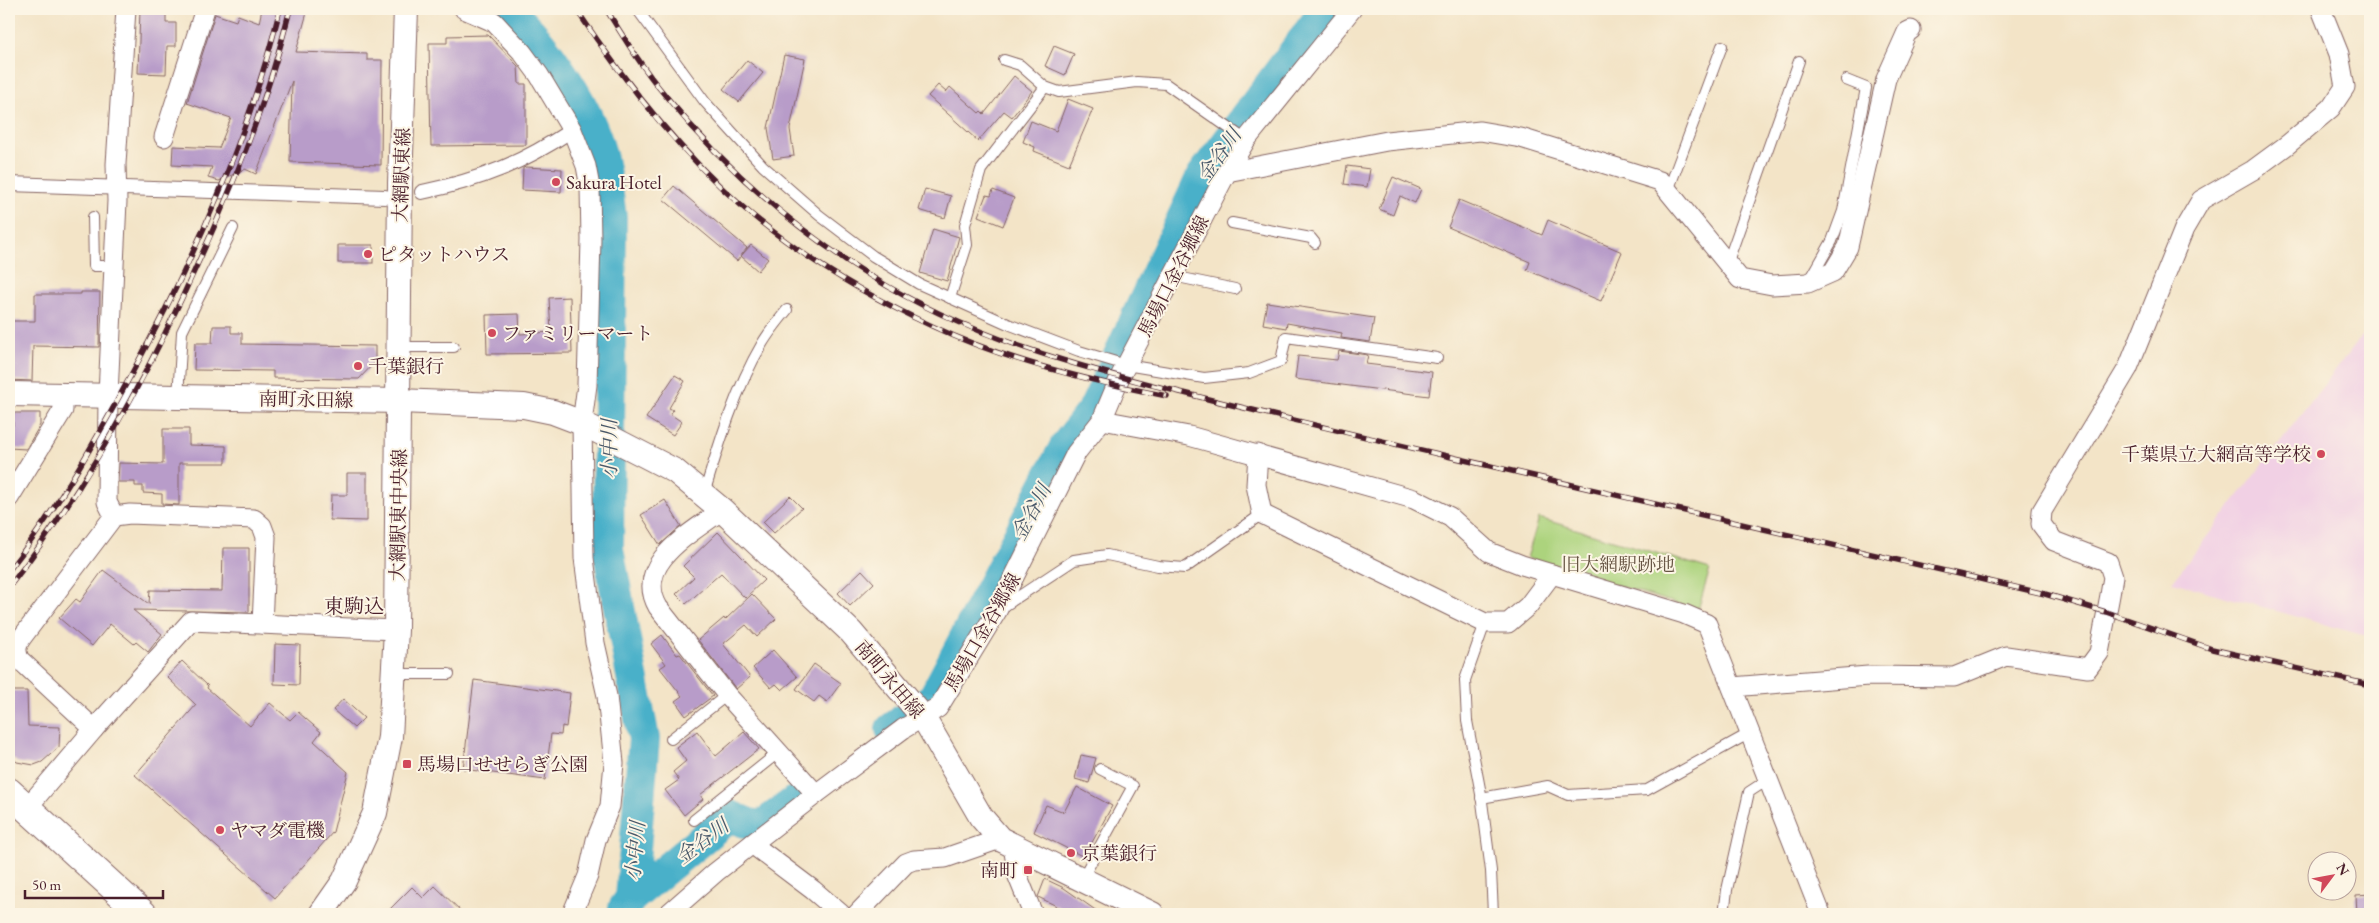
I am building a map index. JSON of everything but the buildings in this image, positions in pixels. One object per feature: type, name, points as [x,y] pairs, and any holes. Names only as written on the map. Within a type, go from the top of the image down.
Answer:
[{"type":"main road","points":[[18,800],[143,914]]},
{"type":"street","points":[[114,516],[107,502],[108,396],[126,9]]},
{"type":"street","points":[[164,138],[205,9]]},
{"type":"street","name":"大網駅東線","points":[[399,401],[400,183],[406,9]]},
{"type":"street","points":[[464,9],[494,22],[540,75],[572,130],[586,166],[590,187],[591,240],[587,386],[599,431],[584,558],[595,643],[607,696],[614,763],[610,806],[596,840],[588,876],[572,914]]},
{"type":"street","name":"馬場口金谷郷線","points":[[668,914],[678,903],[816,794],[903,729],[938,708],[997,611],[1076,453],[1102,420],[1126,365],[1227,172],[1246,140],[1352,9]]},
{"type":"street","points":[[1732,688],[1868,676],[1954,677],[2006,656],[2088,668],[2099,653],[2113,577],[2108,562],[2054,541],[2041,524],[2042,510],[2128,368],[2184,229],[2201,200],[2253,170],[2287,145],[2331,108],[2345,87],[2339,54],[2321,9]]},
{"type":"street","points":[[1227,172],[1387,141],[1480,131],[1521,138],[1660,181],[1740,279],[1772,285],[1808,283],[1832,272],[1848,247],[1886,79],[1907,32],[1910,30]]},
{"type":"street","points":[[422,192],[495,173],[572,130]]},
{"type":"street","points":[[9,184],[385,197]]},
{"type":"street","name":"南町永田線","points":[[9,394],[399,401],[524,406],[553,412],[599,431],[669,467],[704,494],[851,632],[923,717],[981,816],[1006,842],[1152,914]]},
{"type":"street","points":[[9,498],[62,410],[63,395]]},
{"type":"street","name":"大網駅東中央線","points":[[321,914],[344,881],[375,813],[390,737],[396,630],[399,401]]},
{"type":"street","points":[[1102,420],[1189,436],[1414,499],[1450,517],[1489,552],[1522,565],[1684,614],[1707,624],[1821,914]]},
{"type":"street","points":[[1258,454],[1256,485],[1262,514],[1485,623],[1508,623],[1528,606],[1552,574]]},
{"type":"street","points":[[722,510],[672,549],[657,565],[650,586],[652,597],[727,694],[816,794]]},
{"type":"street","points":[[94,729],[19,659],[16,652],[17,644],[114,516],[130,514],[254,519],[262,526],[266,537],[262,624]]},
{"type":"street","points":[[18,800],[94,729],[191,621],[396,630]]},
{"type":"street","points":[[857,914],[906,863],[914,860],[945,858],[1006,842],[1033,914]]},
{"type":"street","points":[[752,844],[813,890],[841,914]]},
{"type":"lane","points":[[637,9],[704,102],[763,166],[819,215],[873,256],[919,284],[950,298],[1078,351],[1126,365],[1204,378],[1248,373],[1281,361],[1286,337],[1437,358]]},
{"type":"lane","points":[[1668,192],[1722,46]]},
{"type":"lane","points":[[1004,60],[1020,65],[1044,87],[1059,92],[1137,82],[1166,84],[1246,140]]},
{"type":"lane","points":[[1727,264],[1799,61]]},
{"type":"lane","points":[[1808,283],[1832,241],[1843,211],[1861,116],[1866,88],[1846,80]]},
{"type":"lane","points":[[950,298],[967,245],[965,225],[981,170],[1044,87]]},
{"type":"lane","points":[[93,216],[94,266],[114,266]]},
{"type":"lane","points":[[1232,223],[1311,238],[1315,242]]},
{"type":"lane","points":[[178,397],[182,332],[233,228]]},
{"type":"lane","points":[[1173,276],[1235,289]]},
{"type":"lane","points":[[704,494],[720,442],[744,379],[762,344],[786,310]]},
{"type":"lane","points":[[398,347],[454,347]]},
{"type":"lane","points":[[997,611],[1074,560],[1107,555],[1158,566],[1185,568],[1262,514]]},
{"type":"lane","points":[[1485,623],[1465,680],[1467,721],[1481,798],[1491,871],[1493,914]]},
{"type":"lane","points":[[394,674],[449,674]]},
{"type":"lane","points":[[672,739],[727,694]]},
{"type":"lane","points":[[1481,798],[1548,786],[1568,796],[1647,790],[1750,733]]},
{"type":"lane","points":[[694,820],[779,752]]},
{"type":"lane","points":[[1082,879],[1133,786],[1100,769]]},
{"type":"lane","points":[[1724,914],[1727,890],[1749,792],[1769,778]]},
{"type":"shaded area","name":"千葉県立大網高等学校","points":[[2370,325],[2370,637],[2172,582]]},
{"type":"green space","name":"旧大網駅跡地","points":[[1539,518],[1710,569],[1698,610],[1527,558]]},
{"type":"waterway","name":"小中川","points":[[506,9],[519,20],[545,50],[580,103],[595,136],[601,156],[611,218],[608,549],[644,739],[631,898],[624,908]]},
{"type":"waterway","name":"金谷川","points":[[891,729],[934,697],[1066,445],[1095,407],[1202,176],[1326,9]]},
{"type":"waterway","name":"金谷川","points":[[631,898],[730,816],[759,828],[794,802]]},
{"type":"railway","points":[[9,570],[43,524],[89,451],[154,331],[198,242],[236,150],[267,57],[280,9]]},
{"type":"railway","points":[[9,587],[64,511],[89,472],[113,432],[177,308],[238,171],[272,74],[290,9]]},
{"type":"railway","points":[[576,9],[633,89],[674,139],[744,208],[765,226],[810,258],[882,301],[959,338],[1047,368],[1108,384],[1167,396]]},
{"type":"railway","points":[[606,9],[641,64],[665,95],[710,146],[760,193],[813,236],[869,275],[906,297],[985,333],[1067,362],[1150,385],[1395,444],[2045,594],[2106,612],[2212,649],[2370,685]]},
{"type":"place","name":"Sakura Hotel","points":[[556,182]]},
{"type":"place","name":"ピタットハウス","points":[[368,254]]},
{"type":"place","name":"ファミリーマート","points":[[492,333]]},
{"type":"place","name":"千葉銀行","points":[[358,366]]},
{"type":"place","name":"千葉県立大網高等学校","points":[[2321,454]]},
{"type":"place","name":"馬場口せせらぎ公園","points":[[407,764]]},
{"type":"place","name":"ヤマダ電機","points":[[220,830]]},
{"type":"place","name":"京葉銀行","points":[[1071,853]]},
{"type":"place","name":"南町","points":[[1028,870]]},
{"type":"district","name":"東駒込","points":[[354,606]]}]
